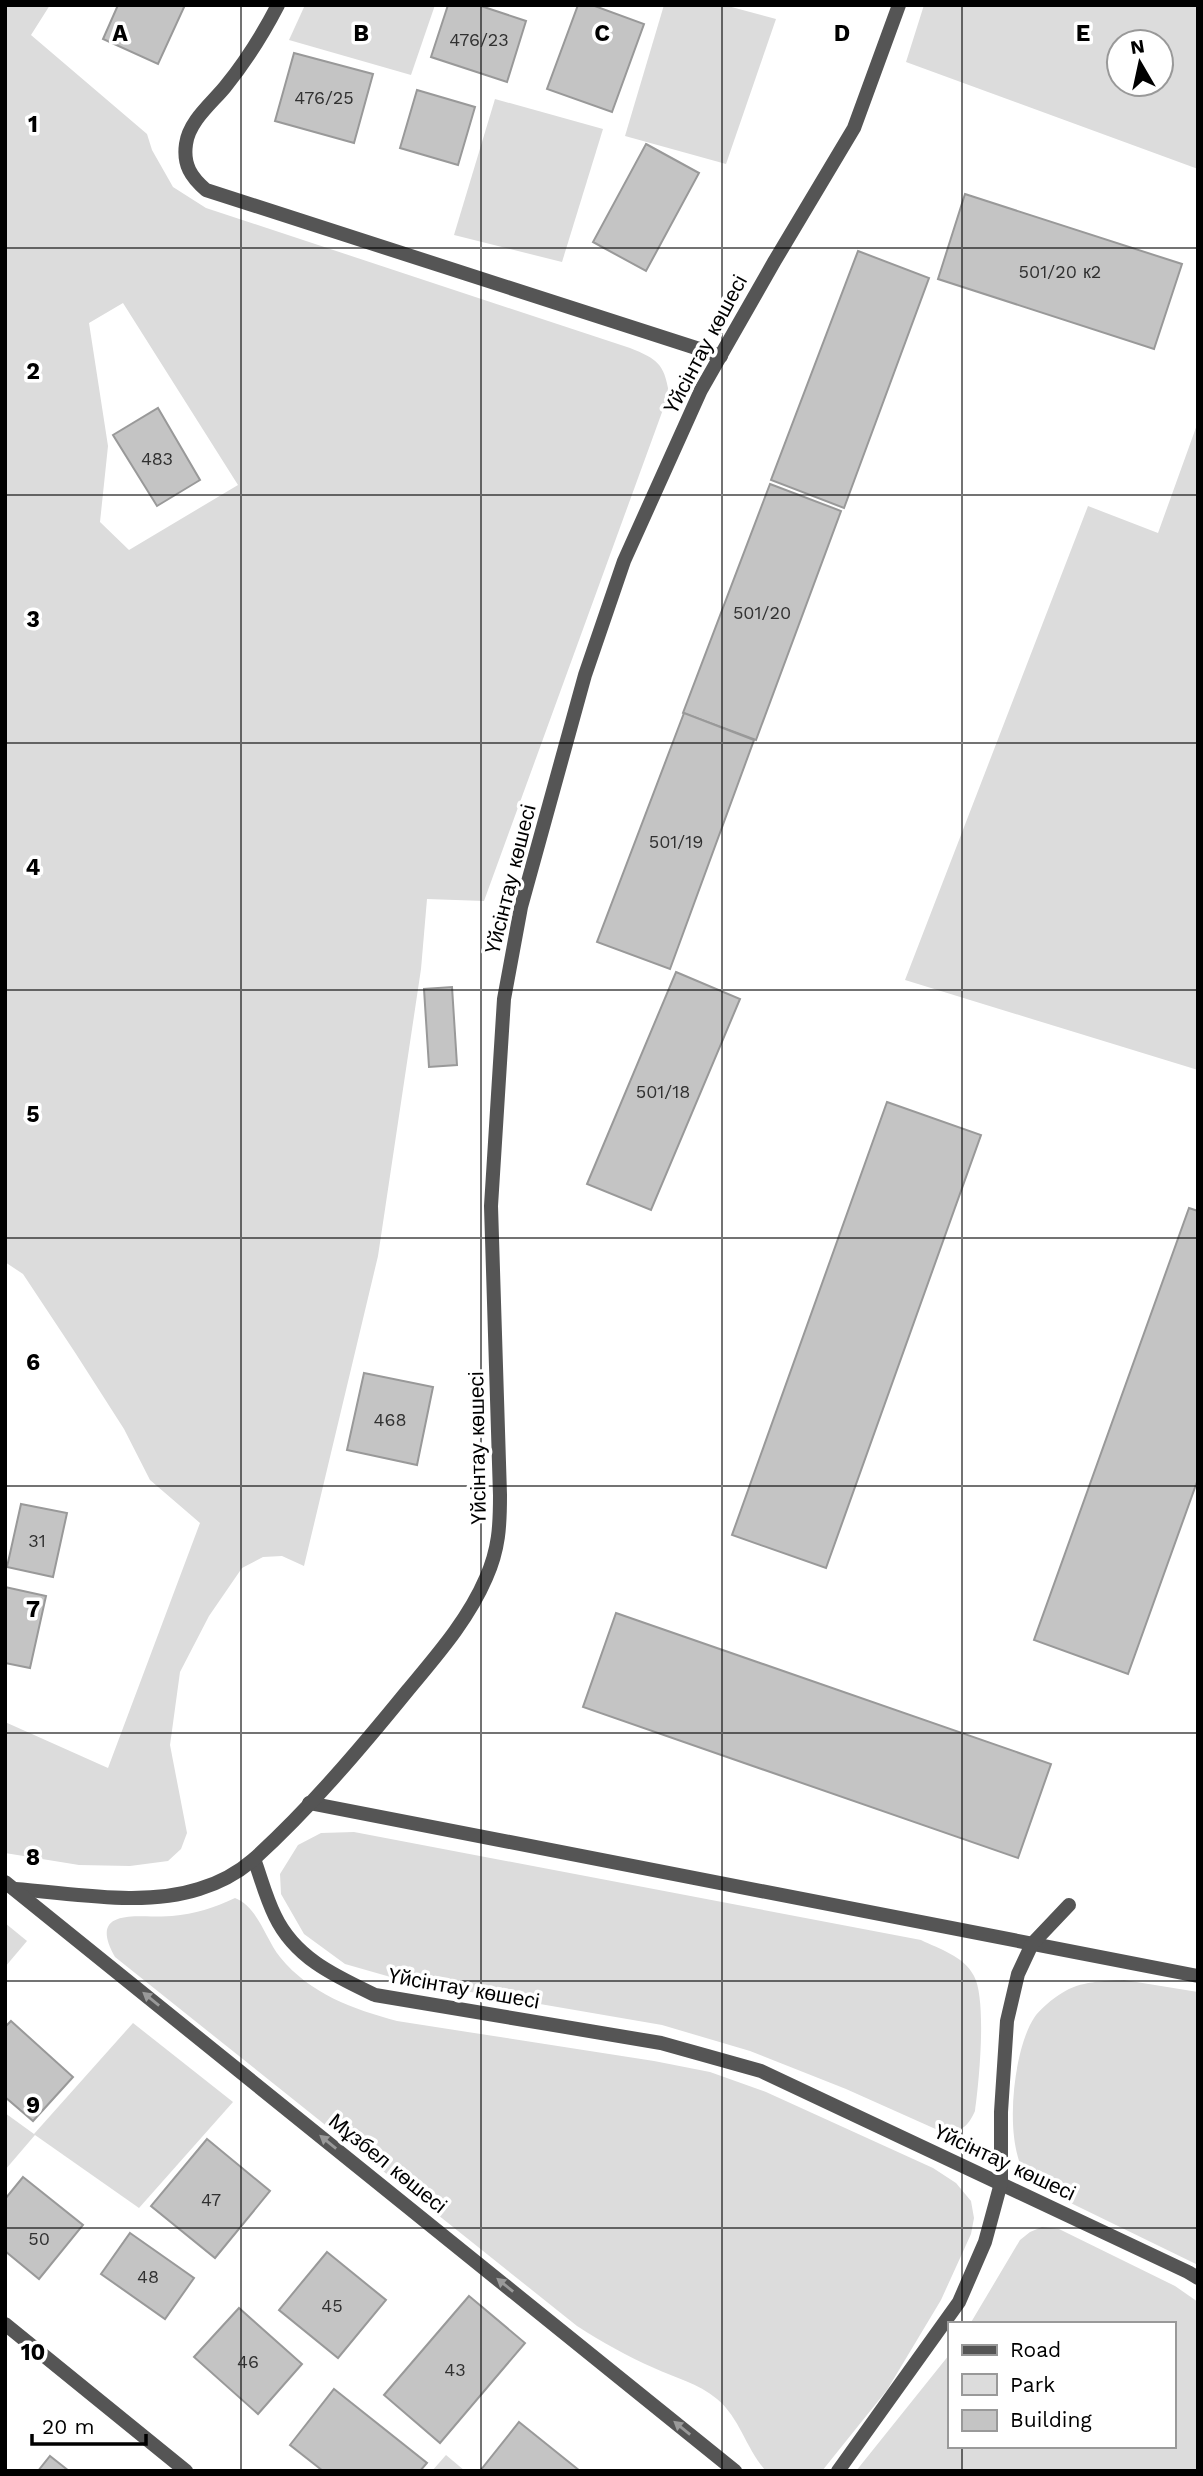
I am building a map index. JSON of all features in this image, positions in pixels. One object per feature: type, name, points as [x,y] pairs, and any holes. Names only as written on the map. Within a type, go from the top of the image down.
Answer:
[{"type":"street","points":[[278,5],[264,33],[226,86],[196,120],[186,142],[186,164],[191,177],[206,190],[721,356]]},
{"type":"street","name":"Үйсінтау көшесі","points":[[899,5],[855,128],[701,390],[624,561],[584,675],[521,907],[504,999],[491,1206],[500,1495],[499,1537],[486,1578],[454,1633],[376,1729],[254,1859],[275,1916],[294,1946],[331,1975],[375,1995],[661,2043],[761,2071],[1198,2278]]},
{"type":"street","points":[[309,1803],[1198,1976]]},
{"type":"street","points":[[10,1885],[162,1898],[200,1889],[235,1873],[254,1859]]},
{"type":"street","name":"Мұзбел көшесі","points":[[10,1885],[736,2471]]},
{"type":"street","points":[[838,2471],[959,2302],[985,2242],[1001,2183],[1001,2112],[1007,2021],[1018,1974],[1032,1944],[1069,1905]]},
{"type":"street","points":[[5,2324],[186,2471]]},
{"type":"green space","points":[[5,5],[50,5],[31,35],[147,134],[152,150],[173,187],[206,208],[630,348],[658,363],[665,375],[669,393],[484,901],[427,899],[421,969],[378,1256],[304,1566],[282,1556],[263,1557],[242,1568],[209,1616],[180,1672],[170,1745],[187,1833],[181,1849],[168,1861],[130,1866],[79,1865],[5,1853],[5,1722],[108,1768],[200,1523],[150,1480],[124,1429],[23,1274],[5,1262]],"holes":[[[123,303],[238,485],[129,550],[100,522],[108,446],[89,323]]]},
{"type":"green space","points":[[305,5],[435,5],[411,75],[289,40]]},
{"type":"green space","points":[[664,5],[724,5],[776,19],[726,164],[625,136]]},
{"type":"green space","points":[[924,5],[1198,5],[1198,169],[906,62]]},
{"type":"green space","points":[[495,99],[603,129],[562,262],[454,235]]},
{"type":"green space","points":[[1198,422],[1198,1070],[905,980],[1088,506],[1158,533]]},
{"type":"green space","points":[[354,1832],[921,1940],[964,1963],[974,1976],[978,1988],[981,2042],[975,2111],[962,2128],[940,2131],[846,2089],[750,2051],[662,2025],[401,1980],[345,1964],[304,1934],[281,1894],[280,1874],[298,1845],[321,1833]]},
{"type":"green space","points":[[235,1898],[250,1908],[280,1957],[292,1970],[333,1998],[364,2011],[397,2021],[710,2072],[766,2092],[933,2168],[956,2183],[971,2201],[974,2218],[971,2234],[941,2300],[887,2390],[822,2471],[766,2471],[732,2415],[710,2393],[624,2354],[577,2326],[115,1957],[108,1940],[107,1929],[112,1922],[122,1918],[189,1914]]},
{"type":"green space","points":[[5,1923],[27,1941],[5,1967]]},
{"type":"green space","points":[[1124,1980],[1198,1992],[1198,2265],[1042,2189],[1027,2177],[1019,2160],[1013,2119],[1016,2073],[1034,2018],[1058,1995],[1076,1986]]},
{"type":"green space","points":[[133,2023],[233,2102],[139,2208],[35,2135],[5,2170],[5,2113],[34,2134]]},
{"type":"green space","points":[[1042,2227],[1059,2229],[1175,2286],[1198,2302],[1198,2471],[856,2471],[948,2356],[948,2448],[1175,2448],[1175,2322],[971,2322],[1020,2240]]},
{"type":"green space","points":[[446,2455],[465,2471],[432,2471]]},
{"type":"building","points":[[118,5],[185,5],[158,64],[103,39]]},
{"type":"building","points":[[448,5],[478,5],[526,21],[507,82],[431,57]]},
{"type":"building","points":[[578,5],[592,5],[644,24],[612,112],[547,89]]},
{"type":"building","points":[[294,53],[373,74],[354,143],[275,121]]},
{"type":"building","points":[[417,90],[475,107],[458,165],[400,148]]},
{"type":"building","points":[[646,144],[699,173],[646,271],[593,242]]},
{"type":"building","points":[[965,194],[1182,264],[1154,349],[938,279]]},
{"type":"building","points":[[858,251],[929,278],[844,508],[771,480]]},
{"type":"building","points":[[158,408],[200,480],[157,506],[113,435]]},
{"type":"building","points":[[770,484],[841,511],[756,740],[683,713]]},
{"type":"building","points":[[684,713],[754,740],[670,969],[597,942]]},
{"type":"building","points":[[676,972],[740,999],[651,1210],[587,1184]]},
{"type":"building","points":[[452,987],[457,1065],[429,1067],[424,989]]},
{"type":"building","points":[[887,1102],[981,1135],[826,1568],[732,1535]]},
{"type":"building","points":[[1189,1208],[1198,1211],[1198,1479],[1128,1674],[1034,1640]]},
{"type":"building","points":[[364,1373],[433,1387],[417,1465],[347,1450]]},
{"type":"building","points":[[21,1504],[67,1513],[53,1577],[7,1567]]},
{"type":"building","points":[[5,1587],[46,1596],[30,1668],[5,1663]]},
{"type":"building","points":[[616,1613],[1051,1764],[1018,1858],[583,1707]]},
{"type":"building","points":[[11,2021],[73,2077],[33,2121],[5,2097],[5,2027]]},
{"type":"building","points":[[207,2139],[270,2191],[215,2258],[151,2206]]},
{"type":"building","points":[[23,2177],[83,2225],[39,2279],[5,2251],[5,2199]]},
{"type":"building","points":[[130,2233],[194,2278],[165,2319],[101,2274]]},
{"type":"building","points":[[327,2252],[386,2300],[338,2358],[279,2310]]},
{"type":"building","points":[[469,2296],[525,2343],[440,2443],[384,2395]]},
{"type":"building","points":[[239,2308],[302,2364],[258,2414],[194,2357]]},
{"type":"building","points":[[334,2389],[427,2463],[420,2471],[323,2471],[290,2445]]},
{"type":"building","points":[[519,2422],[580,2471],[480,2471]]},
{"type":"building","points":[[50,2456],[69,2471],[38,2471]]}]
